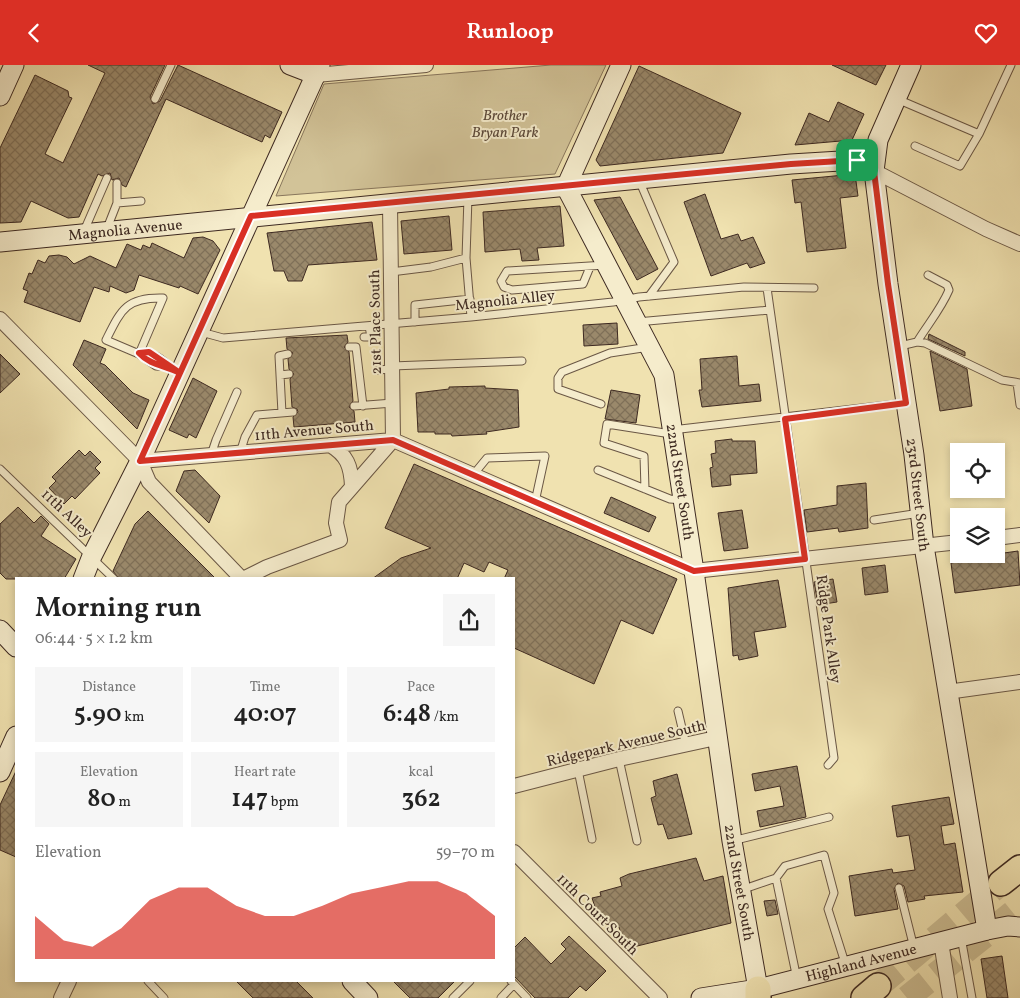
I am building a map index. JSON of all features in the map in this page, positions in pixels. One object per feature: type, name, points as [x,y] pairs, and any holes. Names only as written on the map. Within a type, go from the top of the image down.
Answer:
[{"type":"highway","points":[[1001,883],[1020,868]]},
{"type":"street","points":[[0,96],[14,65]]},
{"type":"street","points":[[290,65],[318,70],[426,65]]},
{"type":"street","points":[[566,187],[621,65]]},
{"type":"street","name":"23rd Street South","points":[[912,65],[878,139],[874,171],[924,546],[987,930]]},
{"type":"street","points":[[84,577],[92,556],[140,461],[174,370],[199,331],[318,70]]},
{"type":"street","name":"Magnolia Avenue","points":[[0,242],[791,164],[857,160],[874,171]]},
{"type":"street","points":[[874,171],[986,229],[1020,244]]},
{"type":"street","name":"22nd Street South","points":[[566,187],[598,266],[625,299],[664,375],[694,571],[716,738],[758,993]]},
{"type":"street","name":"21st Place South","points":[[390,204],[393,440]]},
{"type":"street","points":[[0,319],[140,461],[149,482],[241,577]]},
{"type":"street","points":[[247,577],[266,567],[340,540],[336,523],[339,502],[393,440]]},
{"type":"street","name":"11th Avenue South","points":[[140,461],[393,440],[694,571]]},
{"type":"street","points":[[330,445],[342,452],[349,463],[352,486]]},
{"type":"street","points":[[1005,537],[1020,535]]},
{"type":"street","points":[[694,571],[950,543]]},
{"type":"street","points":[[0,631],[15,646]]},
{"type":"street","points":[[947,692],[1020,682]]},
{"type":"street","points":[[0,772],[15,738]]},
{"type":"street","name":"Ridgepark Avenue South","points":[[515,786],[619,759],[716,738]]},
{"type":"street","name":"11th Court South","points":[[515,853],[660,998]]},
{"type":"street","name":"Highland Avenue","points":[[701,998],[758,993],[797,979],[987,930],[1008,926],[1020,927]]},
{"type":"street","points":[[941,942],[950,998]]},
{"type":"street","points":[[61,998],[69,982]]},
{"type":"street","points":[[353,982],[368,998]]},
{"type":"lane","points":[[156,99],[171,65]]},
{"type":"lane","points":[[916,145],[960,166],[979,135],[1011,65]]},
{"type":"lane","points":[[896,99],[979,135]]},
{"type":"lane","points":[[82,233],[107,178]]},
{"type":"lane","points":[[639,179],[674,262],[648,296]]},
{"type":"lane","points":[[106,231],[116,203],[117,183]]},
{"type":"lane","points":[[468,196],[466,259],[471,317]]},
{"type":"lane","points":[[116,203],[141,201]]},
{"type":"lane","points":[[391,272],[431,267],[466,259]]},
{"type":"lane","points":[[598,266],[583,285],[512,290],[504,287],[501,281],[507,271],[598,266]]},
{"type":"lane","points":[[916,342],[933,316],[941,309],[949,289],[947,285],[928,275]]},
{"type":"lane","name":"Magnolia Alley","points":[[199,331],[223,338],[392,325],[744,287],[814,288]]},
{"type":"lane","name":"Ridge Park Alley","points":[[766,288],[834,758],[828,765]]},
{"type":"lane","points":[[139,353],[163,298],[143,298],[120,311],[106,340],[139,353],[156,366],[174,370]]},
{"type":"lane","points":[[415,322],[415,305],[470,299]]},
{"type":"lane","points":[[637,322],[770,310]]},
{"type":"lane","points":[[364,337],[370,337],[369,326]]},
{"type":"lane","points":[[898,346],[916,342],[925,343],[1002,380],[1018,383],[1020,405]]},
{"type":"lane","points":[[348,347],[356,347],[363,406]]},
{"type":"lane","points":[[601,404],[558,389],[558,378],[562,372],[610,353],[649,347]]},
{"type":"lane","points":[[282,413],[279,356],[288,354]]},
{"type":"lane","points":[[377,370],[392,367],[522,361]]},
{"type":"lane","points":[[350,368],[359,367]]},
{"type":"lane","points":[[280,375],[290,373]]},
{"type":"lane","points":[[211,455],[237,392]]},
{"type":"lane","points":[[354,406],[393,403]]},
{"type":"lane","points":[[645,489],[644,456],[604,443],[606,425],[672,432],[906,403]]},
{"type":"lane","points":[[240,453],[245,437],[258,415],[293,412]]},
{"type":"lane","points":[[473,475],[487,458],[545,456],[535,501]]},
{"type":"lane","name":"11th Alley","points":[[0,469],[112,577]]},
{"type":"lane","points":[[598,470],[670,499],[683,500]]},
{"type":"lane","points":[[874,520],[920,513]]},
{"type":"lane","points":[[678,711],[686,745]]},
{"type":"lane","points":[[619,759],[637,841]]},
{"type":"lane","points":[[578,770],[592,839]]},
{"type":"lane","points":[[732,841],[829,817]]},
{"type":"lane","points":[[740,890],[776,878],[784,866],[824,855],[834,893],[828,909],[846,966]]},
{"type":"lane","points":[[776,878],[797,979]]},
{"type":"lane","points":[[899,888],[914,949]]},
{"type":"lane","points":[[961,937],[972,998]]},
{"type":"lane","points":[[149,982],[164,998]]},
{"type":"lane","points":[[453,998],[469,982]]},
{"type":"lane","points":[[501,998],[512,983],[527,998]]},
{"type":"green space","name":"Brother Bryan Park","points":[[551,65],[606,65],[555,174],[276,196],[324,84]]},
{"type":"building","points":[[88,65],[165,65],[150,97],[153,104],[160,101],[178,65],[282,112],[270,138],[265,135],[262,142],[166,99],[126,187],[122,185],[119,178],[112,180],[110,173],[102,176],[98,174],[79,217],[68,218],[31,201],[21,222],[0,223],[0,148],[35,75],[68,91],[69,97],[72,98],[45,154],[63,163],[105,73]]},
{"type":"building","points":[[832,65],[886,65],[876,85]]},
{"type":"building","points":[[639,66],[741,113],[723,153],[600,166],[596,160]]},
{"type":"building","points":[[838,102],[864,114],[852,140],[795,145],[809,113],[829,122]]},
{"type":"building","points":[[855,174],[858,196],[840,198],[846,248],[807,252],[801,202],[795,203],[792,180]]},
{"type":"building","points":[[705,194],[721,239],[738,234],[741,241],[753,237],[765,263],[750,268],[747,263],[711,276],[684,202]]},
{"type":"building","points":[[620,197],[658,269],[637,280],[594,200]]},
{"type":"building","points":[[560,206],[564,246],[537,248],[539,260],[522,261],[520,249],[485,252],[483,212]]},
{"type":"building","points":[[449,216],[452,250],[404,254],[401,221]]},
{"type":"building","points":[[372,222],[377,260],[308,265],[302,281],[288,281],[284,271],[274,271],[267,233]]},
{"type":"building","points":[[203,237],[213,241],[220,250],[198,294],[180,286],[179,288],[139,275],[134,290],[126,293],[110,286],[109,292],[94,287],[80,322],[24,302],[28,291],[23,289],[29,273],[32,274],[38,260],[45,263],[49,256],[59,255],[67,257],[74,264],[90,256],[116,268],[127,244],[141,250],[143,245],[150,248],[152,243],[184,258],[193,238]]},
{"type":"building","points":[[617,323],[618,344],[584,346],[583,325]]},
{"type":"building","points":[[929,334],[965,352],[965,356],[928,339]]},
{"type":"building","points":[[347,335],[348,342],[344,347],[349,352],[353,401],[349,407],[354,411],[355,422],[294,427],[293,417],[298,412],[297,409],[292,407],[290,379],[294,374],[289,369],[288,359],[293,353],[287,349],[286,338]]},
{"type":"building","points":[[84,340],[106,349],[100,363],[105,365],[133,393],[149,400],[137,429],[73,365]]},
{"type":"building","points":[[930,351],[967,369],[972,406],[940,411]]},
{"type":"building","points":[[0,354],[20,374],[0,393]]},
{"type":"building","points":[[737,356],[739,386],[759,384],[761,401],[702,407],[699,390],[702,390],[700,359]]},
{"type":"building","points":[[193,378],[217,391],[196,438],[189,434],[187,438],[169,430]]},
{"type":"building","points":[[485,386],[485,388],[518,390],[519,427],[486,432],[487,434],[452,436],[451,434],[435,434],[435,432],[418,432],[416,393],[449,389],[449,387]]},
{"type":"building","points":[[611,390],[640,395],[636,423],[605,419]]},
{"type":"building","points":[[732,439],[732,441],[755,441],[757,473],[730,475],[731,485],[712,487],[710,468],[713,467],[711,454],[716,453],[715,441]]},
{"type":"building","points":[[79,450],[85,456],[90,451],[101,462],[95,468],[100,473],[75,499],[72,496],[64,504],[49,488],[56,481],[52,477]]},
{"type":"building","points":[[414,464],[677,579],[653,634],[621,620],[594,684],[515,648],[515,577],[505,577],[508,570],[489,562],[484,572],[464,563],[458,577],[375,577],[401,558],[431,548],[385,528]]},
{"type":"building","points":[[195,470],[220,496],[209,523],[176,491],[184,471]]},
{"type":"building","points":[[866,483],[868,528],[839,532],[838,528],[807,532],[804,510],[837,505],[837,486]]},
{"type":"building","points":[[611,497],[656,517],[649,532],[604,513]]},
{"type":"building","points":[[18,507],[34,523],[41,516],[49,524],[41,536],[76,559],[65,577],[15,577],[15,579],[6,579],[0,573],[0,524]]},
{"type":"building","points":[[742,510],[748,548],[724,551],[718,513]]},
{"type":"building","points":[[148,511],[214,577],[118,577],[113,571],[135,524]]},
{"type":"building","points":[[1018,551],[1020,585],[955,593],[951,563],[1005,563],[1005,553]]},
{"type":"building","points":[[885,565],[888,592],[865,595],[862,568]]},
{"type":"building","points":[[833,579],[837,602],[818,605],[814,582]]},
{"type":"building","points":[[778,580],[786,627],[754,632],[758,656],[739,660],[738,655],[733,656],[728,588]]},
{"type":"building","points":[[797,766],[806,817],[760,827],[757,811],[784,806],[780,786],[755,791],[752,774]]},
{"type":"building","points":[[15,773],[15,857],[0,850],[0,805]]},
{"type":"building","points":[[677,774],[692,834],[668,839],[663,824],[658,825],[651,798],[656,796],[653,781]]},
{"type":"building","points":[[949,797],[954,824],[941,826],[944,845],[955,843],[963,892],[924,896],[925,899],[908,902],[904,886],[898,883],[894,889],[898,909],[855,916],[849,876],[892,869],[893,873],[915,870],[909,835],[897,837],[892,806]]},
{"type":"building","points":[[696,858],[704,881],[723,876],[731,923],[625,949],[619,927],[606,924],[599,919],[592,898],[601,896],[600,892],[622,886],[620,878],[629,874]]},
{"type":"building","points":[[775,900],[778,914],[767,916],[764,901]]},
{"type":"building","points":[[569,936],[606,971],[586,991],[580,986],[568,998],[535,998],[515,977],[515,947],[525,937],[551,964],[566,949],[561,944]]},
{"type":"building","points":[[1002,956],[1008,998],[987,998],[981,959]]},
{"type":"building","points":[[237,982],[297,982],[313,998],[253,998]]},
{"type":"building","points":[[394,982],[454,982],[438,998],[410,998]]},
{"type":"tunnel","points":[[878,986],[1001,883]]},
{"type":"tunnel","points":[[907,998],[1020,907]]},
{"type":"route","points":[[857,160],[791,164],[251,216],[180,373],[169,367],[156,366],[144,359],[139,353],[149,352],[180,373],[140,461],[393,440],[694,571],[805,559],[785,419],[906,403],[888,284],[874,171],[857,160]]}]
